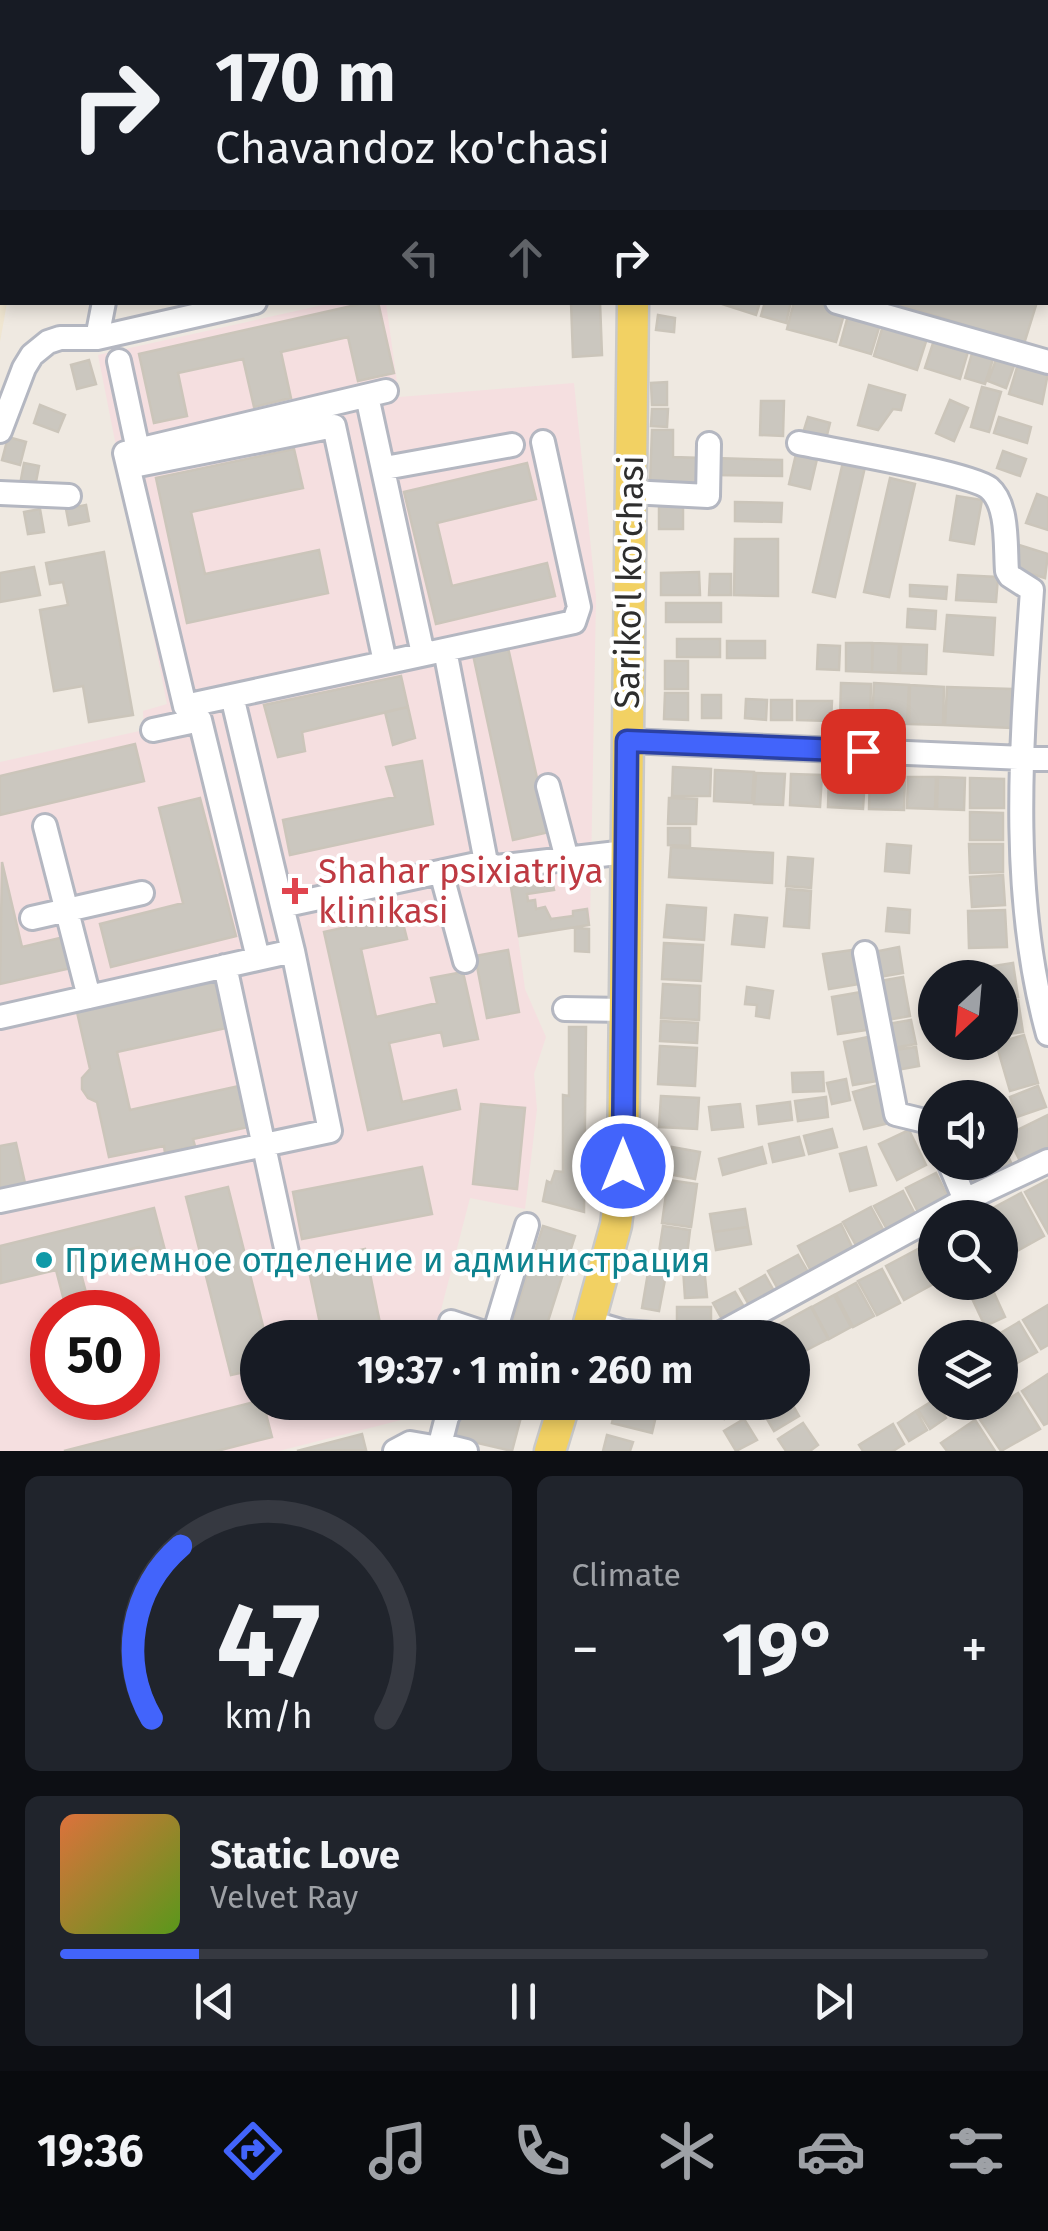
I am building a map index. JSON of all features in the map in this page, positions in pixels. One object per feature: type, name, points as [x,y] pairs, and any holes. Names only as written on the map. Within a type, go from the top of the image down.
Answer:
[{"type":"main road","name":"Sariko'l ko'chasi","points":[[591,1320],[614,1235],[621,1186],[633,305]]},
{"type":"main road","points":[[550,1451],[559,1420]]},
{"type":"street","points":[[96,338],[103,305]]},
{"type":"street","points":[[0,431],[28,362],[42,346],[60,338],[96,338],[242,305]]},
{"type":"street","points":[[848,305],[1048,362]]},
{"type":"street","points":[[118,362],[133,458],[192,713],[258,958]]},
{"type":"street","points":[[133,458],[377,394],[385,468],[486,862]]},
{"type":"street","points":[[133,458],[334,426],[385,662]]},
{"type":"street","points":[[154,730],[232,696],[574,622],[579,607],[543,442]]},
{"type":"street","points":[[799,443],[960,478],[988,488],[999,502],[1008,571],[1032,590],[1020,758],[1022,853],[1031,955],[1047,1025]]},
{"type":"street","points":[[630,492],[708,496],[709,444]]},
{"type":"street","points":[[385,468],[512,445]]},
{"type":"street","points":[[0,494],[69,496]]},
{"type":"street","points":[[0,1201],[330,1131],[293,951],[232,696]]},
{"type":"street","points":[[627,741],[1048,759]]},
{"type":"street","points":[[548,786],[567,858]]},
{"type":"street","points":[[44,826],[90,996]]},
{"type":"street","points":[[282,906],[486,862],[496,866],[626,852]]},
{"type":"street","points":[[441,872],[465,961]]},
{"type":"street","points":[[32,918],[142,893]]},
{"type":"street","points":[[0,1017],[293,951]]},
{"type":"street","points":[[865,952],[896,1114],[918,1119]]},
{"type":"street","points":[[225,966],[289,1262]]},
{"type":"street","points":[[565,1010],[624,1010]]},
{"type":"street","points":[[957,1180],[965,1200],[1048,1161]]},
{"type":"street","points":[[743,1320],[918,1225]]},
{"type":"street","points":[[500,1320],[527,1226]]},
{"type":"street","points":[[436,1449],[446,1420]]},
{"type":"street","points":[[395,1451],[410,1443],[466,1451]]},
{"type":"shaded area","points":[[0,305],[7,305],[0,342]]},
{"type":"shaded area","name":"Shahar psixiatriya klinikasi","points":[[323,305],[386,305],[399,397],[574,383],[596,597],[590,926],[518,937],[525,989],[546,1037],[534,1074],[537,1109],[525,1209],[470,1198],[438,1320],[240,1320],[240,1420],[401,1420],[279,1451],[0,1451],[0,762],[144,730],[143,711],[167,704],[98,355]]},
{"type":"building","points":[[356,305],[379,305],[394,373],[358,381],[348,337],[281,352],[291,398],[254,407],[243,359],[178,373],[187,416],[154,423],[139,354]]},
{"type":"building","points":[[571,305],[600,305],[602,355],[573,357]]},
{"type":"building","points":[[725,305],[759,305],[756,315]]},
{"type":"building","points":[[764,305],[790,305],[786,323],[761,316]]},
{"type":"building","points":[[793,305],[824,305],[845,311],[836,342],[787,329]]},
{"type":"building","points":[[901,305],[1036,305],[1024,344]]},
{"type":"building","points":[[849,312],[881,321],[871,354],[840,345]]},
{"type":"building","points":[[658,315],[675,318],[674,332],[656,330]]},
{"type":"building","points":[[884,322],[928,335],[917,370],[874,356]]},
{"type":"building","points":[[935,337],[969,348],[960,379],[925,368]]},
{"type":"building","points":[[973,350],[994,356],[985,384],[965,378]]},
{"type":"building","points":[[997,357],[1015,363],[1006,388],[988,381]]},
{"type":"building","points":[[89,360],[96,384],[77,389],[71,365]]},
{"type":"building","points":[[1018,364],[1048,373],[1042,404],[1009,394]]},
{"type":"building","points":[[667,382],[667,405],[652,405],[651,383]]},
{"type":"building","points":[[869,385],[905,395],[901,410],[893,409],[878,430],[858,425]]},
{"type":"building","points":[[982,387],[1001,392],[989,432],[971,427]]},
{"type":"building","points":[[950,400],[968,408],[954,441],[936,433]]},
{"type":"building","points":[[761,401],[784,401],[783,436],[760,435]]},
{"type":"building","points":[[40,405],[65,415],[58,432],[34,423]]},
{"type":"building","points":[[652,409],[668,409],[667,427],[651,426]]},
{"type":"building","points":[[808,417],[830,423],[826,439],[803,433]]},
{"type":"building","points":[[999,417],[1031,427],[1027,443],[994,433]]},
{"type":"building","points":[[652,430],[673,430],[673,457],[703,458],[703,484],[650,483]]},
{"type":"building","points":[[8,437],[26,442],[20,465],[2,460]]},
{"type":"building","points":[[294,449],[303,488],[191,512],[205,574],[319,550],[328,593],[187,623],[156,478]]},
{"type":"building","points":[[1003,451],[1026,459],[1020,476],[997,468]]},
{"type":"building","points":[[796,454],[817,459],[810,489],[789,484]]},
{"type":"building","points":[[714,458],[782,460],[782,476],[714,475]]},
{"type":"building","points":[[843,462],[865,467],[835,597],[813,592]]},
{"type":"building","points":[[24,463],[39,466],[35,487],[20,485]]},
{"type":"building","points":[[527,463],[536,499],[437,523],[452,586],[547,563],[555,596],[436,624],[404,492]]},
{"type":"building","points":[[890,478],[915,484],[889,597],[864,592]]},
{"type":"building","points":[[1037,494],[1048,498],[1048,530],[1026,523]]},
{"type":"building","points":[[957,496],[982,500],[974,544],[950,540]]},
{"type":"building","points":[[735,502],[782,503],[781,522],[735,521]]},
{"type":"building","points":[[86,505],[89,521],[69,525],[66,509]]},
{"type":"building","points":[[659,505],[683,505],[683,529],[659,529]]},
{"type":"building","points":[[40,509],[44,532],[28,534],[24,512]]},
{"type":"building","points":[[735,539],[778,539],[778,596],[734,595]]},
{"type":"building","points":[[1019,545],[1048,554],[1045,578],[1012,568]]},
{"type":"building","points":[[104,552],[133,715],[89,722],[83,686],[54,691],[40,610],[68,605],[63,582],[50,584],[46,563]]},
{"type":"building","points":[[34,567],[40,595],[0,602],[0,573]]},
{"type":"building","points":[[699,572],[700,595],[661,595],[661,573]]},
{"type":"building","points":[[710,574],[731,574],[731,595],[709,595]]},
{"type":"building","points":[[958,575],[998,577],[996,602],[956,600]]},
{"type":"building","points":[[910,585],[947,587],[946,599],[910,596]]},
{"type":"building","points":[[666,603],[721,603],[721,622],[666,622]]},
{"type":"building","points":[[908,609],[936,611],[935,629],[907,627]]},
{"type":"building","points":[[947,615],[995,618],[993,655],[944,651]]},
{"type":"building","points":[[677,639],[720,639],[720,657],[677,657]]},
{"type":"building","points":[[727,641],[765,641],[765,658],[727,658]]},
{"type":"building","points":[[507,643],[549,832],[513,840],[472,650]]},
{"type":"building","points":[[846,643],[872,643],[872,672],[846,671]]},
{"type":"building","points":[[873,643],[899,644],[898,673],[872,672]]},
{"type":"building","points":[[901,644],[927,645],[926,674],[900,673]]},
{"type":"building","points":[[818,645],[840,646],[839,670],[817,669]]},
{"type":"building","points":[[665,661],[688,661],[688,689],[665,689]]},
{"type":"building","points":[[401,676],[408,707],[302,732],[305,751],[278,757],[264,705]]},
{"type":"building","points":[[841,683],[871,684],[870,722],[840,720]]},
{"type":"building","points":[[874,683],[909,685],[907,724],[872,722]]},
{"type":"building","points":[[910,685],[944,687],[943,725],[909,724]]},
{"type":"building","points":[[947,687],[1012,689],[1011,728],[945,725]]},
{"type":"building","points":[[665,693],[688,693],[688,720],[664,719]]},
{"type":"building","points":[[702,695],[721,695],[721,718],[702,718]]},
{"type":"building","points":[[746,699],[767,700],[766,720],[745,718]]},
{"type":"building","points":[[771,700],[792,700],[792,720],[771,720]]},
{"type":"building","points":[[797,701],[832,701],[831,721],[797,720]]},
{"type":"building","points":[[408,707],[415,738],[393,745],[385,712]]},
{"type":"building","points":[[135,744],[144,781],[0,815],[0,776]]},
{"type":"building","points":[[422,761],[433,824],[290,855],[283,820],[395,797],[386,767]]},
{"type":"building","points":[[673,767],[711,769],[710,796],[672,796]]},
{"type":"building","points":[[715,770],[754,772],[752,803],[714,801]]},
{"type":"building","points":[[756,773],[785,774],[783,805],[754,804]]},
{"type":"building","points":[[791,774],[822,775],[820,807],[790,805]]},
{"type":"building","points":[[829,776],[865,777],[863,809],[828,807]]},
{"type":"building","points":[[870,776],[905,777],[904,810],[869,809]]},
{"type":"building","points":[[908,777],[936,777],[935,809],[907,808]]},
{"type":"building","points":[[938,777],[965,778],[964,810],[937,809]]},
{"type":"building","points":[[970,778],[1004,779],[1004,808],[970,808]]},
{"type":"building","points":[[200,798],[236,936],[111,967],[100,924],[183,903],[159,808]]},
{"type":"building","points":[[669,798],[697,799],[696,824],[668,824]]},
{"type":"building","points":[[970,812],[1003,813],[1003,840],[970,840]]},
{"type":"building","points":[[668,828],[690,828],[690,846],[668,845]]},
{"type":"building","points":[[887,844],[911,846],[909,873],[885,871]]},
{"type":"building","points":[[969,844],[1003,844],[1003,872],[970,873]]},
{"type":"building","points":[[671,847],[773,853],[772,883],[669,877]]},
{"type":"building","points":[[788,857],[813,859],[811,888],[786,886]]},
{"type":"building","points":[[2,862],[22,947],[64,937],[71,968],[0,984]]},
{"type":"building","points":[[1003,875],[1005,905],[972,907],[970,877]]},
{"type":"building","points":[[552,880],[554,890],[527,894],[528,901],[535,900],[536,909],[545,907],[551,919],[587,909],[589,925],[519,936],[511,887]]},
{"type":"building","points":[[787,889],[811,891],[809,928],[784,926]]},
{"type":"building","points":[[667,905],[706,908],[704,940],[664,937]]},
{"type":"building","points":[[888,908],[910,910],[909,933],[886,931]]},
{"type":"building","points":[[1005,910],[1007,947],[969,948],[968,911]]},
{"type":"building","points":[[401,915],[407,939],[361,949],[376,1017],[437,1003],[431,978],[463,972],[478,1039],[444,1046],[441,1032],[389,1043],[402,1102],[456,1090],[460,1109],[368,1130],[324,932]]},
{"type":"building","points":[[735,915],[767,918],[764,947],[732,944]]},
{"type":"building","points":[[575,928],[589,929],[589,952],[575,951]]},
{"type":"building","points":[[664,943],[703,945],[701,981],[662,979]]},
{"type":"building","points":[[899,947],[903,973],[873,978],[869,953]]},
{"type":"building","points":[[508,950],[519,1012],[487,1018],[475,956]]},
{"type":"building","points":[[853,950],[859,984],[829,989],[823,954]]},
{"type":"building","points":[[903,977],[910,1016],[881,1021],[874,982]]},
{"type":"building","points":[[215,981],[226,1028],[117,1052],[130,1110],[239,1086],[248,1127],[193,1139],[195,1146],[165,1153],[164,1146],[109,1157],[97,1102],[82,1089],[82,1078],[90,1069],[77,1012]]},
{"type":"building","points":[[663,984],[700,986],[699,1020],[661,1018]]},
{"type":"building","points":[[747,987],[773,991],[769,1018],[756,1016],[757,1005],[745,1004]]},
{"type":"building","points":[[861,992],[867,1030],[838,1034],[832,997]]},
{"type":"building","points":[[1018,1000],[1023,1032],[1018,1033]]},
{"type":"building","points":[[911,1020],[916,1044],[887,1049],[882,1025]]},
{"type":"building","points":[[661,1021],[698,1023],[697,1043],[660,1041]]},
{"type":"building","points":[[569,1027],[586,1027],[584,1212],[543,1201],[547,1181],[551,1183],[555,1171],[563,1172],[563,1095],[569,1096]]},
{"type":"building","points":[[1024,1035],[1038,1083],[1018,1089],[1018,1080],[1007,1080],[1001,1060],[1018,1060],[1018,1037]]},
{"type":"building","points":[[868,1037],[877,1081],[853,1085],[844,1042]]},
{"type":"building","points":[[660,1046],[697,1048],[695,1086],[658,1084]]},
{"type":"building","points":[[916,1047],[919,1066],[891,1071],[887,1051]]},
{"type":"building","points":[[823,1072],[824,1091],[793,1092],[792,1073]]},
{"type":"building","points":[[846,1079],[850,1100],[832,1104],[827,1083]]},
{"type":"building","points":[[878,1085],[889,1123],[864,1129],[853,1092]]},
{"type":"building","points":[[1038,1086],[1046,1107],[1018,1117],[1018,1094]]},
{"type":"building","points":[[661,1096],[699,1098],[697,1129],[659,1127]]},
{"type":"building","points":[[826,1097],[828,1117],[798,1121],[795,1101]]},
{"type":"building","points":[[790,1102],[792,1120],[759,1124],[757,1106]]},
{"type":"building","points":[[481,1104],[525,1108],[517,1189],[473,1184]]},
{"type":"building","points":[[740,1104],[743,1127],[712,1130],[709,1107]]},
{"type":"building","points":[[1048,1115],[1048,1150],[1021,1163],[1018,1130]]},
{"type":"building","points":[[832,1129],[837,1147],[809,1154],[804,1136]]},
{"type":"building","points":[[909,1130],[918,1149],[918,1169],[897,1180],[879,1144]]},
{"type":"building","points":[[799,1137],[804,1155],[773,1162],[769,1144]]},
{"type":"building","points":[[16,1143],[25,1183],[0,1189],[0,1146]]},
{"type":"building","points":[[672,1147],[700,1152],[695,1179],[668,1174]]},
{"type":"building","points":[[762,1147],[766,1163],[723,1175],[719,1159]]},
{"type":"building","points":[[866,1147],[876,1185],[850,1191],[840,1154]]},
{"type":"building","points":[[422,1167],[432,1214],[302,1239],[293,1192]]},
{"type":"building","points":[[668,1180],[697,1184],[691,1227],[662,1223]]},
{"type":"building","points":[[922,1180],[940,1180],[949,1199],[918,1200],[918,1212],[906,1188]]},
{"type":"building","points":[[964,1180],[983,1180],[967,1187]]},
{"type":"building","points":[[1048,1180],[1048,1233],[1025,1192]]},
{"type":"building","points":[[228,1187],[261,1320],[240,1320],[240,1373],[231,1375],[186,1197]]},
{"type":"building","points":[[903,1191],[916,1216],[888,1231],[874,1206]]},
{"type":"building","points":[[1021,1193],[1044,1236],[1018,1250],[1018,1200],[1008,1200]]},
{"type":"building","points":[[871,1207],[885,1233],[857,1247],[843,1222]]},
{"type":"building","name":"Приемное отделение и администрация","points":[[154,1208],[167,1258],[143,1264],[139,1247],[78,1262],[85,1290],[61,1290],[56,1270],[1,1283],[0,1246]]},
{"type":"building","points":[[745,1209],[748,1227],[713,1232],[710,1214]]},
{"type":"building","points":[[841,1224],[853,1249],[811,1271],[798,1246]]},
{"type":"building","points":[[543,1226],[575,1236],[548,1320],[513,1320]]},
{"type":"building","points":[[663,1226],[690,1230],[686,1263],[658,1259]]},
{"type":"building","points":[[748,1227],[751,1244],[716,1250],[713,1232]]},
{"type":"building","points":[[365,1249],[379,1320],[319,1320],[307,1261]]},
{"type":"building","points":[[918,1249],[918,1292],[904,1300],[886,1266]]},
{"type":"building","points":[[798,1255],[808,1272],[778,1289],[768,1271]]},
{"type":"building","points":[[650,1261],[668,1264],[659,1311],[642,1308]]},
{"type":"building","points":[[704,1267],[707,1297],[685,1298],[683,1268]]},
{"type":"building","points":[[882,1269],[900,1303],[877,1315],[858,1281]]},
{"type":"building","points":[[765,1275],[774,1291],[749,1305],[740,1289]]},
{"type":"building","points":[[856,1283],[874,1316],[853,1327],[836,1294]]},
{"type":"building","points":[[735,1292],[744,1307],[722,1319],[713,1303]]},
{"type":"building","points":[[834,1295],[851,1327],[829,1339],[812,1307]]},
{"type":"building","points":[[973,1300],[997,1300],[1005,1317],[982,1320]]},
{"type":"building","points":[[1048,1305],[1048,1345],[1041,1349],[1023,1320]]},
{"type":"building","points":[[677,1307],[711,1307],[711,1320],[677,1320]]},
{"type":"building","points":[[811,1307],[828,1339],[810,1348],[810,1320],[787,1320]]},
{"type":"building","points":[[1018,1323],[1037,1352],[1018,1362]]},
{"type":"building","points":[[1048,1374],[1048,1423],[1044,1425],[1022,1391]]},
{"type":"building","points":[[1018,1393],[1040,1429],[1001,1451],[980,1420],[1018,1420]]},
{"type":"building","points":[[240,1406],[240,1420],[268,1420],[272,1437],[217,1451],[64,1451]]},
{"type":"building","points":[[916,1411],[927,1430],[909,1441],[898,1423]]},
{"type":"building","points":[[457,1420],[520,1420],[512,1451],[452,1437]]},
{"type":"building","points":[[613,1420],[655,1420],[652,1433],[612,1423]]},
{"type":"building","points":[[745,1420],[757,1440],[736,1451],[724,1431]]},
{"type":"building","points":[[768,1420],[792,1420],[774,1431]]},
{"type":"building","points":[[924,1420],[943,1420],[930,1429]]},
{"type":"building","points":[[975,1420],[995,1451],[947,1451],[941,1443]]},
{"type":"building","points":[[803,1423],[818,1445],[810,1451],[786,1451],[778,1439]]},
{"type":"building","points":[[893,1424],[904,1444],[893,1451],[863,1451],[859,1445]]},
{"type":"building","points":[[362,1434],[366,1450],[297,1451]]},
{"type":"building","points":[[607,1435],[633,1442],[630,1451],[603,1451]]},
{"type":"place","name":"Shahar psixiatriya klinikasi","points":[[295,891]]},
{"type":"place","name":"Приемное отделение и администрация","points":[[44,1260]]},
{"type":"route","points":[[623,1166],[627,741],[863,751]]}]
